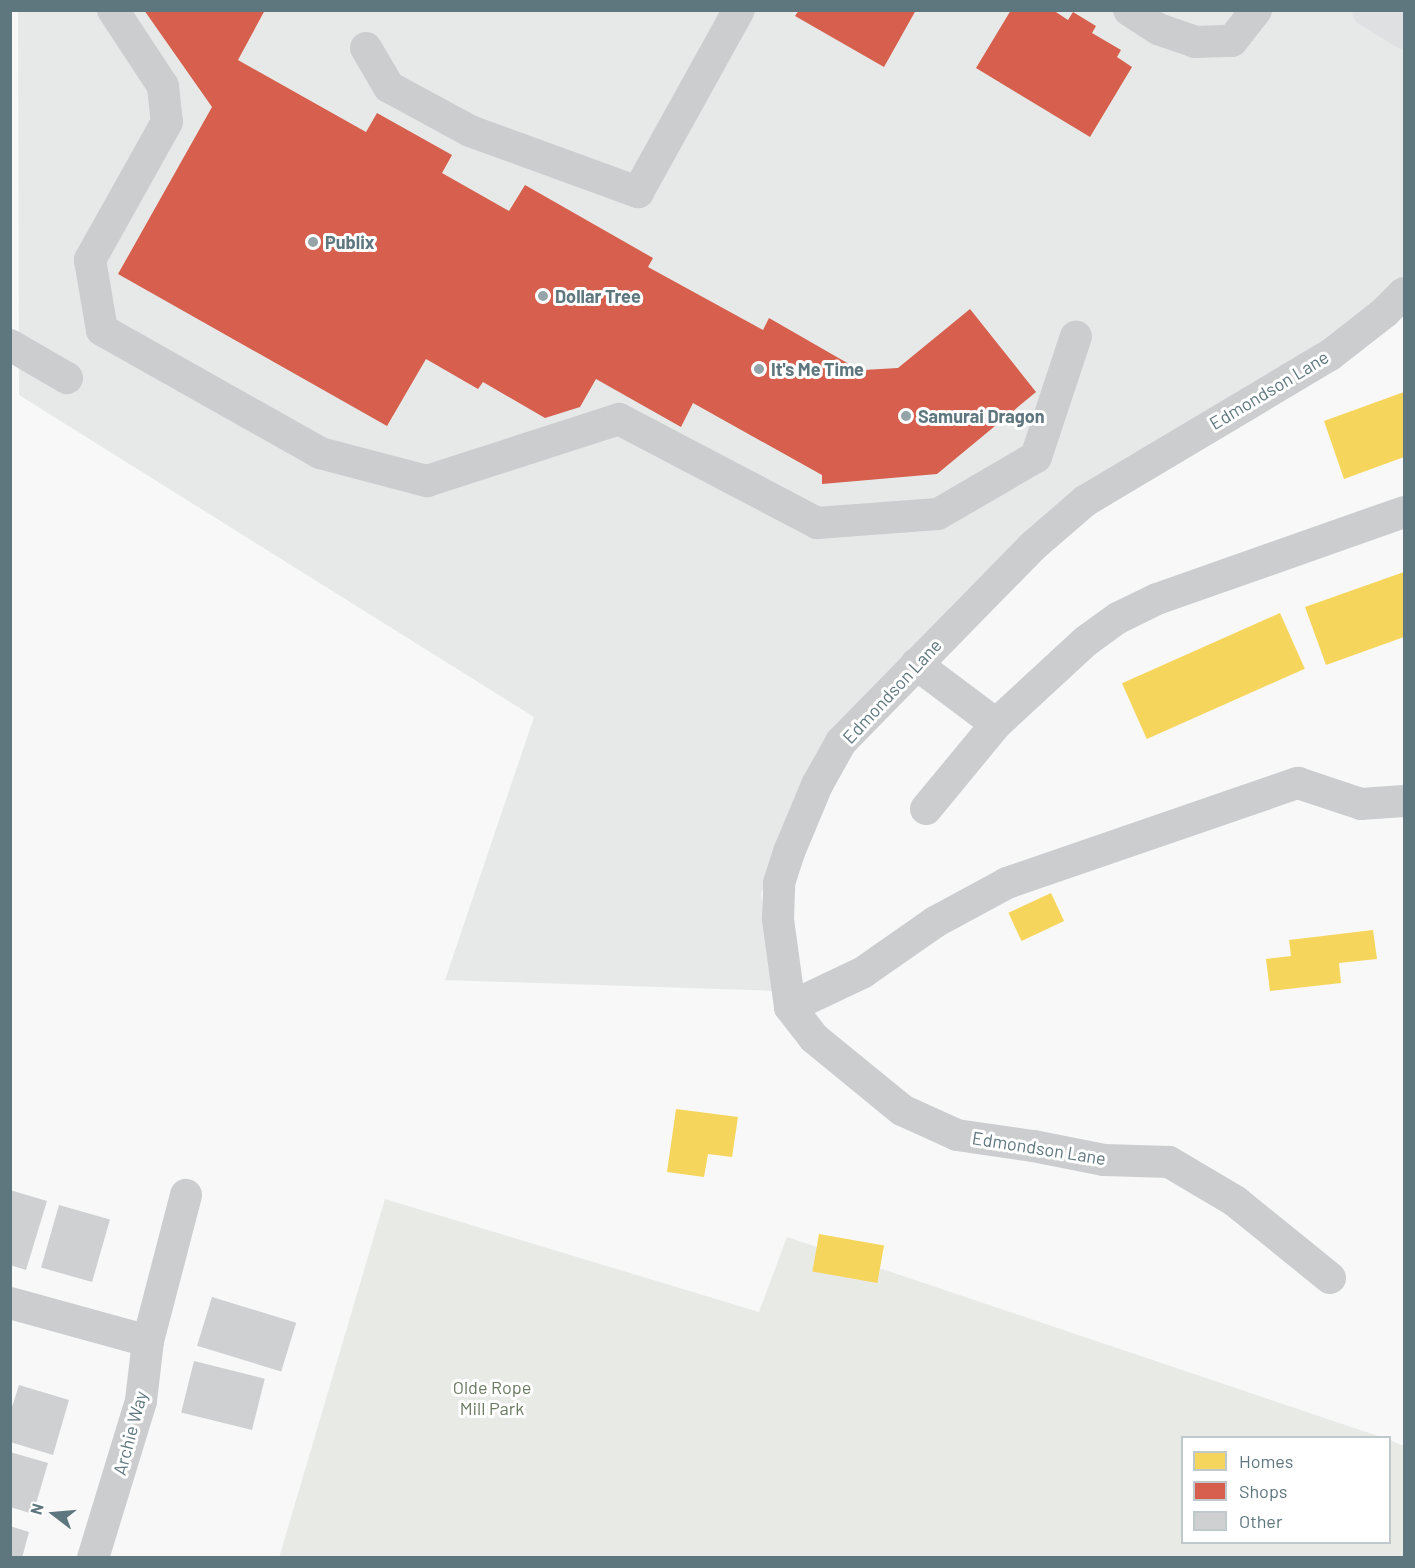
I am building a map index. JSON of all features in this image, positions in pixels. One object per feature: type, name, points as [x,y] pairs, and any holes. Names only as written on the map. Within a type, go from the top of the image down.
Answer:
[{"type":"main road","points":[[1368,10],[1404,32]]},
{"type":"street","points":[[112,10],[163,86],[167,122],[90,260],[102,330],[320,453],[427,481],[619,419],[817,523],[938,514],[1036,457],[1076,336]]},
{"type":"street","points":[[366,48],[389,87],[470,131],[638,192],[739,10]]},
{"type":"street","points":[[1129,10],[1158,29],[1195,42],[1232,40],[1256,10]]},
{"type":"street","name":"Edmondson Lane","points":[[1330,1278],[1235,1201],[1169,1162],[1104,1160],[1033,1146],[957,1135],[902,1110],[814,1038],[790,1007],[778,919],[779,883],[789,852],[818,784],[842,742],[1033,546],[1085,501],[1329,355],[1385,312],[1404,293]]},
{"type":"street","points":[[10,345],[66,378]]},
{"type":"street","points":[[926,809],[996,724],[1086,641],[1118,618],[1157,599],[1404,512]]},
{"type":"street","points":[[916,664],[996,724]]},
{"type":"street","points":[[790,1007],[862,973],[935,922],[1007,883],[1298,783],[1361,804],[1404,801]]},
{"type":"street","name":"Archie Way","points":[[93,1557],[141,1401],[148,1341],[186,1195]]},
{"type":"street","points":[[10,1303],[148,1341]]},
{"type":"shaded area","points":[[18,11],[1404,11],[1404,277],[1270,381],[955,610],[794,808],[761,894],[776,991],[445,980],[534,717],[19,395]]},
{"type":"green space","name":"Olde Rope Mill Park","points":[[385,1199],[759,1312],[787,1237],[1378,1436],[1181,1436],[1181,1544],[1391,1544],[1391,1440],[1404,1446],[1404,1557],[279,1558]]},
{"type":"building: Homes","points":[[1404,392],[1404,457],[1344,479],[1324,421]]},
{"type":"building: Homes","points":[[1404,572],[1404,637],[1326,665],[1305,607]]},
{"type":"building: Homes","points":[[1280,613],[1305,669],[1147,739],[1122,683]]},
{"type":"building: Homes","points":[[1051,893],[1064,921],[1022,941],[1008,913]]},
{"type":"building: Homes","points":[[1373,930],[1377,959],[1339,963],[1341,983],[1270,991],[1266,959],[1291,956],[1289,940]]},
{"type":"building: Homes","points":[[676,1109],[738,1117],[732,1157],[708,1154],[704,1177],[667,1172]]},
{"type":"building: Homes","points":[[819,1234],[884,1245],[877,1283],[812,1271]]},
{"type":"building: Shops","points":[[144,10],[265,10],[238,60],[366,132],[377,113],[452,155],[442,173],[509,211],[525,185],[653,258],[648,267],[763,330],[769,318],[849,364],[846,371],[898,368],[970,309],[1036,392],[937,474],[822,484],[822,475],[693,403],[681,427],[596,379],[580,407],[545,418],[483,382],[478,389],[426,359],[387,426],[118,274],[212,107]]},
{"type":"building: Shops","points":[[799,10],[916,10],[884,67],[795,16]]},
{"type":"building: Shops","points":[[1011,10],[1053,10],[1068,20],[1073,12],[1096,26],[1092,33],[1121,50],[1117,57],[1132,67],[1090,137],[976,68]]},
{"type":"building: Other","points":[[10,1190],[47,1201],[26,1270],[10,1265]]},
{"type":"building: Other","points":[[59,1205],[110,1220],[92,1282],[41,1267]]},
{"type":"building: Other","points":[[212,1297],[296,1323],[281,1372],[197,1346]]},
{"type":"building: Other","points":[[194,1361],[265,1379],[252,1430],[181,1412]]},
{"type":"building: Other","points":[[19,1385],[69,1400],[53,1455],[10,1442],[10,1413]]},
{"type":"building: Other","points":[[10,1452],[48,1463],[33,1514],[10,1507]]},
{"type":"building: Other","points":[[10,1526],[29,1532],[22,1558],[10,1558]]},
{"type":"place","name":"Publix","points":[[313,242]]},
{"type":"place","name":"Dollar Tree","points":[[543,296]]},
{"type":"place","name":"It's Me Time","points":[[759,369]]},
{"type":"place","name":"Samurai Dragon","points":[[906,416]]}]
